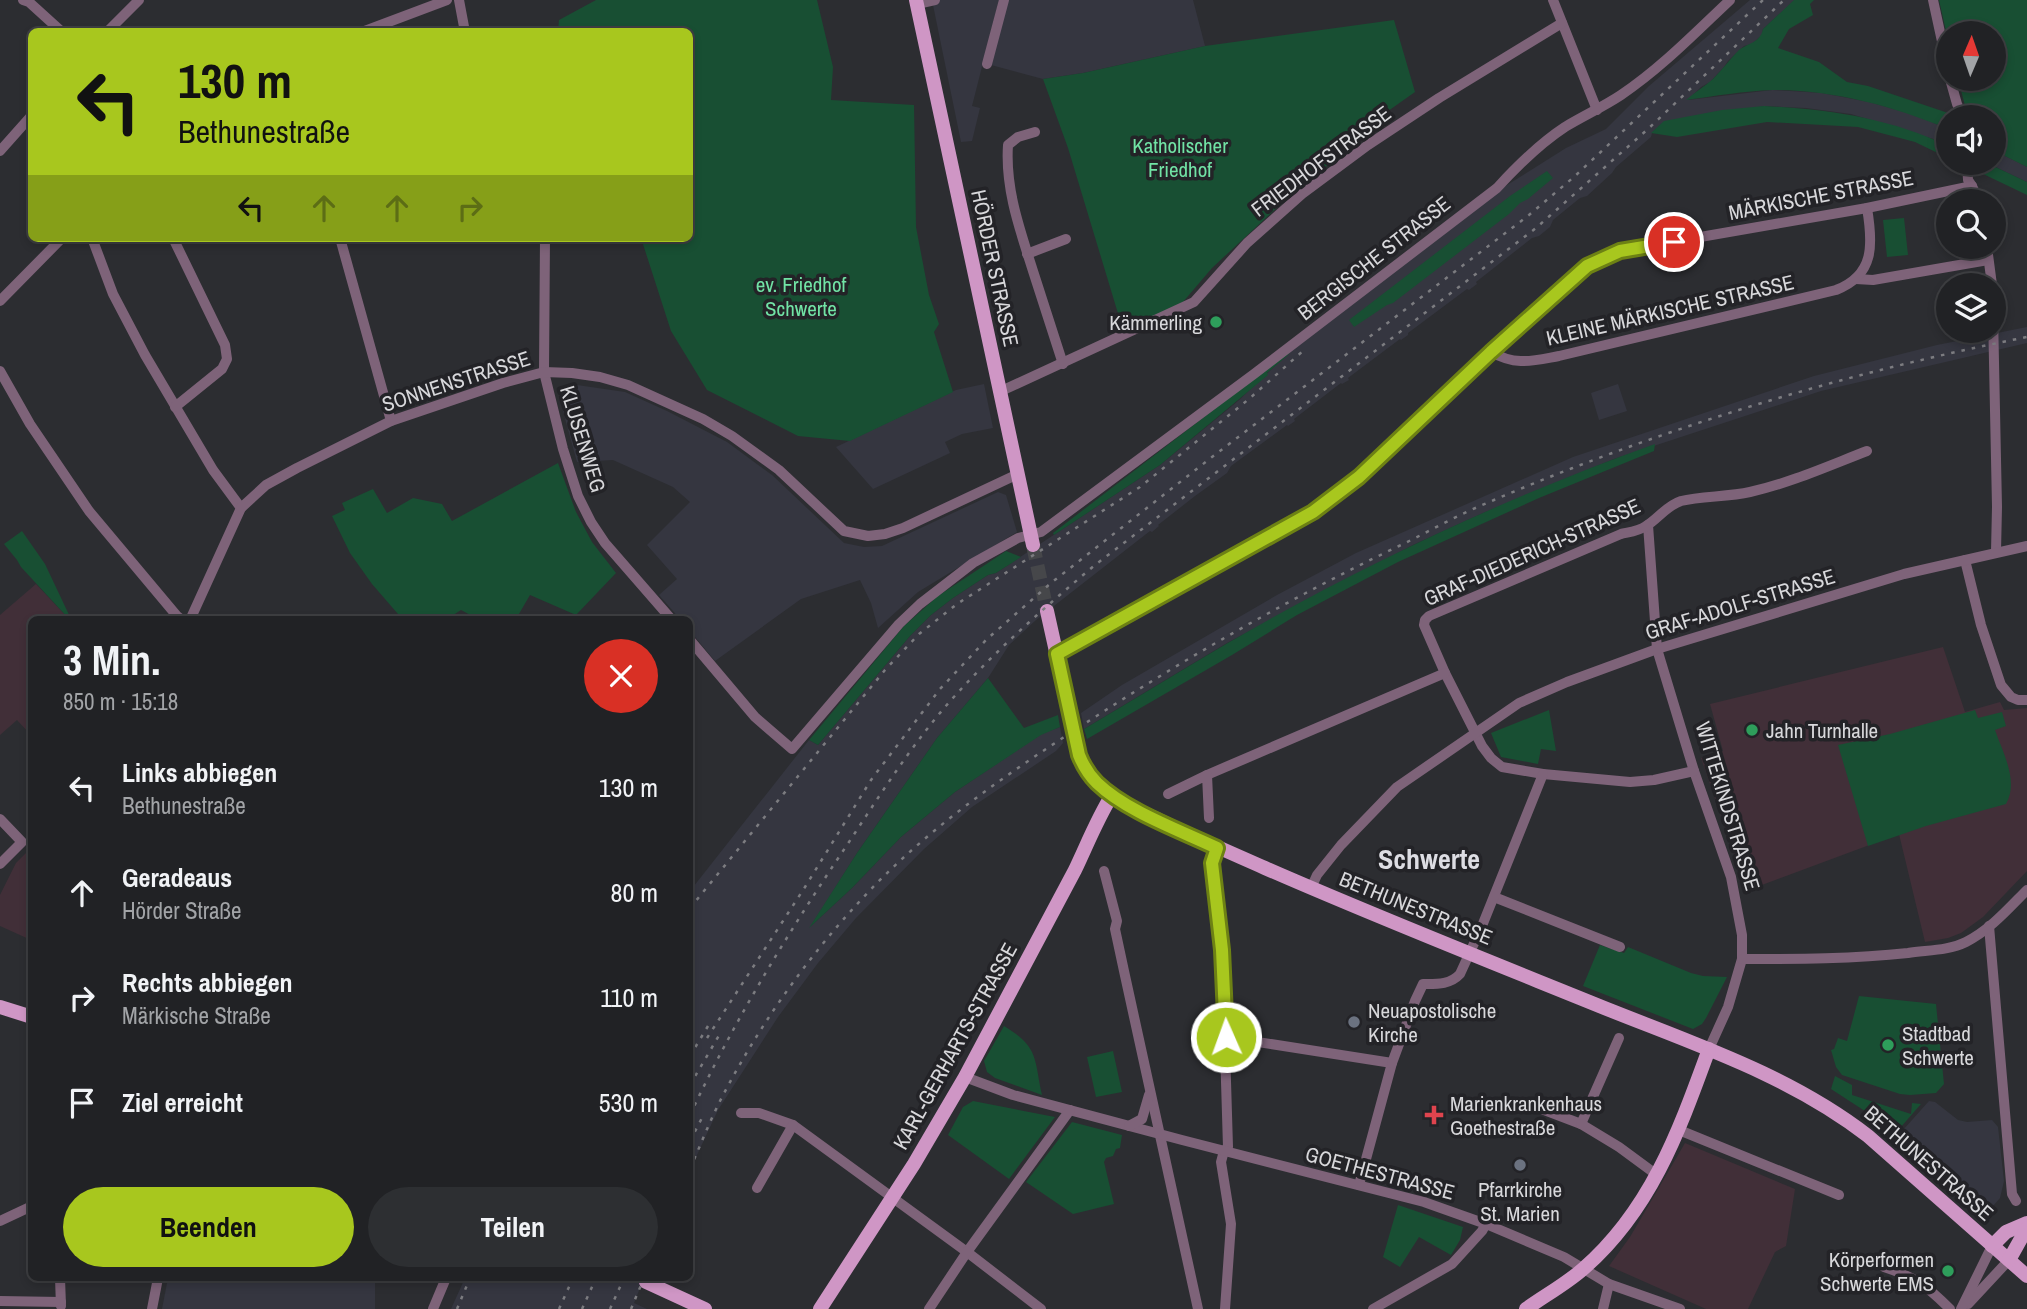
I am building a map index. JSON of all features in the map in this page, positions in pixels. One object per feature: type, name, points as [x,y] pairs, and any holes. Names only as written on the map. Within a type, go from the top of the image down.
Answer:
[{"type":"main road","name":"HÖRDER STRASSE","points":[[917,2],[1032,540]]},
{"type":"main road","points":[[1047,611],[1079,755],[1095,782],[1112,795]]},
{"type":"main road","name":"BETHUNESTRASSE","points":[[1112,795],[1132,808],[1217,848],[1709,1049],[1798,1090],[1843,1117],[1868,1136],[2027,1276]]},
{"type":"main road","name":"KARL-GERHARTS-STRASSE","points":[[820,1309],[965,1077],[1075,870],[1098,817],[1112,795]]},
{"type":"main road","points":[[1,1011],[28,1016]]},
{"type":"main road","name":"WITTEKINDSTRASSE","points":[[1526,1309],[1582,1270],[1626,1222],[1657,1175],[1679,1130],[1709,1049]]},
{"type":"main road","points":[[1992,1246],[2006,1232],[2027,1226]]},
{"type":"main road","points":[[2009,1260],[2027,1226]]},
{"type":"main road","points":[[646,1282],[705,1309]]},
{"type":"street","points":[[23,0],[29,2],[58,28]]},
{"type":"street","points":[[38,10],[48,0]]},
{"type":"street","points":[[111,28],[139,0]]},
{"type":"street","points":[[373,28],[447,0]]},
{"type":"street","points":[[459,0],[464,28]]},
{"type":"street","points":[[917,2],[935,0]]},
{"type":"street","points":[[987,64],[1004,0]]},
{"type":"street","points":[[1553,0],[1597,110]]},
{"type":"street","name":"BERGISCHE STRASSE","points":[[693,644],[755,717],[792,749],[899,624],[920,604],[973,563],[1018,538],[1032,540],[1497,188],[1527,155],[1564,128],[1622,94],[1656,68],[1730,0]]},
{"type":"street","points":[[1933,0],[1938,21]]},
{"type":"street","name":"FRIEDHOFSTRASSE","points":[[999,392],[1194,302],[1247,243],[1302,194],[1439,98],[1562,23]]},
{"type":"street","points":[[0,151],[28,120]]},
{"type":"street","points":[[0,132],[9,142]]},
{"type":"street","points":[[1035,132],[1017,137],[1008,145],[1012,198],[1027,254],[1063,363]]},
{"type":"street","points":[[1968,175],[1973,189]]},
{"type":"street","name":"MÄRKISCHE STRASSE","points":[[1057,654],[1313,512],[1359,477],[1575,275],[1604,257],[1620,251],[1867,208],[1972,186]]},
{"type":"street","points":[[1856,279],[1870,252],[1867,208]]},
{"type":"street","points":[[1027,254],[1066,239]]},
{"type":"street","points":[[0,301],[58,242]]},
{"type":"street","points":[[94,242],[114,294],[175,407],[213,470],[241,508]]},
{"type":"street","points":[[175,242],[228,353],[222,369],[175,407]]},
{"type":"street","points":[[341,242],[391,421]]},
{"type":"street","name":"KLUSENWEG","points":[[545,242],[544,372],[578,496],[591,522],[606,543],[669,616]]},
{"type":"street","points":[[1989,260],[1991,273]]},
{"type":"street","name":"KLEINE MÄRKISCHE STRASSE","points":[[1491,352],[1505,360],[1517,361],[1559,356],[1836,290],[1856,279],[1873,280],[1989,260]]},
{"type":"street","points":[[1994,343],[1996,552]]},
{"type":"street","points":[[0,371],[30,424],[89,511],[177,616]]},
{"type":"street","name":"SONNENSTRASSE","points":[[192,616],[241,508],[266,485],[391,421],[544,372],[600,377],[628,385],[703,419],[779,470],[844,531],[856,534],[877,535],[903,528],[1018,474]]},
{"type":"street","name":"GRAF-DIEDERICH-STRASSE","points":[[1444,673],[1424,625],[1429,616],[1621,534],[1635,531],[1681,501],[1751,492],[1791,481],[1867,451]]},
{"type":"street","name":"WITTEKINDSTRASSE","points":[[1648,525],[1657,649],[1694,771],[1731,877],[1742,935],[1742,959],[1728,1007],[1709,1049]]},
{"type":"street","name":"GRAF-ADOLF-STRASSE","points":[[1311,888],[1317,875],[1341,845],[1397,788],[1519,703],[1657,649],[1903,574],[2027,546]]},
{"type":"street","points":[[1965,560],[1981,625],[2001,685],[2011,697],[2027,700]]},
{"type":"street","points":[[1168,793],[1444,673],[1482,746],[1502,767],[1543,774],[1630,782],[1694,771]]},
{"type":"street","points":[[1359,1185],[1392,1063],[1415,1001],[1423,984],[1455,980],[1460,974],[1543,774]]},
{"type":"street","points":[[1207,775],[1209,818]]},
{"type":"street","points":[[0,819],[22,842],[0,864]]},
{"type":"street","points":[[1217,848],[1212,863],[1222,950],[1228,1147],[1221,1161],[1231,1224],[1225,1309]]},
{"type":"street","points":[[1104,871],[1117,921],[1115,929],[1198,1309]]},
{"type":"street","points":[[1742,959],[1863,958],[1958,945],[1989,926],[2027,890]]},
{"type":"street","points":[[1494,897],[1620,947]]},
{"type":"street","points":[[1989,926],[2011,1194],[2016,1201]]},
{"type":"street","points":[[1226,1037],[1392,1063]]},
{"type":"street","points":[[1581,1124],[1619,1038]]},
{"type":"street","name":"GOETHESTRASSE","points":[[965,1077],[1005,1093],[1160,1135],[1405,1196],[1486,1224],[1564,1258],[1609,1284],[1680,1309]]},
{"type":"street","points":[[1129,1126],[1142,1119],[1150,1093]]},
{"type":"street","points":[[1539,1108],[1581,1124],[1657,1175]]},
{"type":"street","points":[[929,1309],[1070,1110]]},
{"type":"street","points":[[741,1113],[759,1113],[793,1125],[1041,1309]]},
{"type":"street","points":[[757,1188],[793,1125]]},
{"type":"street","points":[[1679,1130],[1839,1195]]},
{"type":"street","points":[[0,1221],[28,1208]]},
{"type":"street","points":[[1373,1309],[1452,1264],[1486,1224]]},
{"type":"street","points":[[1962,1309],[1992,1246]]},
{"type":"street","points":[[1962,1309],[2009,1260]]},
{"type":"street","points":[[1884,1267],[1920,1282],[1950,1309]]},
{"type":"street","points":[[0,1300],[61,1305],[60,1281]]},
{"type":"street","points":[[152,1309],[157,1281]]},
{"type":"street","points":[[433,1309],[445,1281]]},
{"type":"street","points":[[1602,1309],[1609,1284]]},
{"type":"shaded area","points":[[932,0],[999,0],[972,106],[980,108],[972,141],[961,142]]},
{"type":"shaded area","points":[[1007,0],[1193,0],[1205,46],[1083,73],[1043,79],[991,65]]},
{"type":"shaded area","points":[[1750,0],[1795,0],[1763,29],[1762,35],[1752,44],[1744,46],[1710,82],[1688,100],[1772,90],[1822,93],[1915,115],[1936,124],[1936,140],[1851,114],[1764,106],[1652,133],[1651,137],[1587,196],[1580,198],[1553,220],[1550,227],[1539,236],[1532,238],[1476,282],[1477,284],[1231,466],[1227,473],[1036,620],[1009,645],[988,678],[937,738],[857,853],[811,926],[901,837],[955,792],[1041,734],[1060,727],[1063,743],[1056,751],[972,807],[924,849],[856,918],[778,1017],[718,1110],[693,1164],[693,887],[809,740],[818,745],[910,636],[953,598],[988,575],[996,573],[1160,465],[1238,401],[1293,349],[1504,187],[1566,148],[1606,129],[1649,86]]},
{"type":"shaded area","points":[[2006,156],[2027,167],[2027,182],[2006,172]]},
{"type":"shaded area","points":[[2027,327],[2027,343],[1821,391],[1614,459],[1481,514],[1413,545],[1227,643],[1084,729],[1081,713],[1122,685],[1277,595],[1356,553],[1573,457],[1814,376],[1947,343],[2006,343],[2006,331]]},
{"type":"shaded area","points":[[984,384],[993,428],[962,434],[945,442],[950,453],[873,489],[836,447],[956,390]]},
{"type":"shaded area","points":[[1618,384],[1627,411],[1599,420],[1591,393]]},
{"type":"shaded area","points":[[577,385],[625,392],[727,442],[772,475],[844,543],[864,547],[882,546],[998,492],[1006,495],[1017,532],[918,592],[878,628],[871,603],[860,580],[801,599],[715,661],[693,635],[693,616],[677,616],[659,595],[677,579],[647,545],[690,502],[673,487],[613,460],[577,462],[561,404],[563,394]]},
{"type":"shaded area","points":[[36,584],[66,616],[28,616],[28,732],[17,720],[0,735],[0,615]]},
{"type":"shaded area","points":[[1943,647],[1965,712],[2000,702],[2004,710],[2027,708],[2027,871],[1983,917],[1961,933],[1925,942],[1899,834],[1743,892],[1741,874],[1701,758],[1723,751],[1710,704]]},
{"type":"shaded area","points":[[28,851],[28,939],[0,926],[0,895],[16,863]]},
{"type":"shaded area","points":[[1929,1101],[1935,1102],[1958,1120],[1992,1120],[1998,1127],[2004,1181],[2000,1198],[1986,1214],[1982,1214],[1896,1138]]},
{"type":"shaded area","points":[[1685,1143],[1795,1189],[1786,1246],[1775,1252],[1748,1309],[1706,1309],[1609,1266],[1630,1237]]},
{"type":"shaded area","points":[[167,1281],[375,1281],[375,1309],[162,1309]]},
{"type":"shaded area","points":[[464,1281],[643,1281],[634,1303],[647,1309],[451,1309]]},
{"type":"green space","name":"ev. Friedhof Schwerte","points":[[596,0],[817,0],[833,67],[831,100],[914,105],[916,227],[929,295],[939,324],[934,332],[953,392],[850,441],[798,436],[707,390],[671,331],[642,242],[693,242],[693,28],[558,28],[559,20]]},
{"type":"green space","points":[[1794,0],[1814,0],[1810,4],[1813,15],[1789,29],[1778,48],[1819,62],[1847,82],[1868,86],[1936,109],[1936,124],[1862,101],[1818,93],[1773,90],[1686,100],[1713,79],[1739,50],[1756,40],[1763,29]]},
{"type":"green space","points":[[1939,0],[2027,0],[2027,167],[2006,156],[2006,105],[1965,105],[1961,91],[2006,91],[2006,21],[1944,21]]},
{"type":"green space","name":"Katholischer Friedhof","points":[[1394,20],[1415,92],[1364,128],[1366,136],[1298,188],[1212,268],[1183,302],[1123,330],[1068,148],[1043,79],[1083,73],[1205,46]]},
{"type":"green space","points":[[1764,106],[1858,117],[1926,136],[1936,141],[1936,152],[1915,142],[1858,127],[1767,122],[1677,137],[1651,133],[1664,121],[1722,110]]},
{"type":"green space","points":[[1547,171],[1553,178],[1528,199],[1393,303],[1354,327],[1349,320],[1510,196]]},
{"type":"green space","points":[[2006,172],[2027,182],[2027,195],[1985,175],[2006,175]]},
{"type":"green space","points":[[1904,218],[1908,255],[1887,257],[1883,220]]},
{"type":"green space","points":[[1293,349],[1267,373],[1268,375],[1160,465],[1054,535],[1053,533]]},
{"type":"green space","points":[[1655,444],[1654,451],[1539,498],[1398,562],[1297,615],[1087,739],[1084,729],[1226,644],[1330,587],[1490,510]]},
{"type":"green space","points":[[558,463],[576,512],[592,542],[616,573],[576,615],[530,595],[518,616],[472,616],[461,610],[452,616],[401,616],[372,584],[350,553],[332,516],[345,510],[342,503],[373,489],[387,513],[413,498],[442,504],[452,521]]},
{"type":"green space","points":[[22,531],[45,564],[70,616],[66,616],[21,567],[4,544]]},
{"type":"green space","points":[[1006,551],[1021,557],[988,575],[931,615],[818,745],[809,740],[904,626],[938,596]]},
{"type":"green space","points":[[988,678],[1024,728],[1058,715],[1060,727],[1041,735],[955,792],[901,837],[809,928],[937,738]]},
{"type":"green space","points":[[1549,710],[1556,751],[1541,749],[1538,764],[1501,757],[1491,733]]},
{"type":"green space","points":[[1975,710],[1978,718],[2002,712],[2006,726],[1995,730],[2010,777],[2010,795],[2006,804],[1926,826],[1868,846],[1838,745],[1890,734]]},
{"type":"green space","points":[[1600,945],[1624,953],[1628,947],[1691,973],[1727,977],[1706,1018],[1693,1029],[1583,986]]},
{"type":"green space","name":"Stadtbad Schwerte","points":[[1859,996],[1936,1004],[1944,1084],[1936,1093],[1900,1094],[1842,1075],[1836,1067],[1831,1050],[1838,1038],[1847,1041]]},
{"type":"green space","points":[[1004,1026],[1024,1040],[1033,1054],[1042,1095],[995,1078],[987,1072],[984,1061]]},
{"type":"green space","points":[[1113,1051],[1122,1092],[1096,1097],[1087,1057]]},
{"type":"green space","points":[[1835,1076],[1852,1085],[1852,1095],[1911,1114],[1912,1103],[1921,1104],[1900,1128],[1891,1128],[1831,1089]]},
{"type":"green space","points":[[973,1101],[1055,1117],[1009,1179],[948,1135],[963,1107]]},
{"type":"green space","points":[[1072,1122],[1122,1135],[1120,1148],[1104,1162],[1114,1204],[1073,1214],[1026,1182]]},
{"type":"green space","points":[[1398,1205],[1463,1227],[1460,1240],[1451,1255],[1419,1237],[1400,1267],[1383,1257]]},
{"type":"tunnel","points":[[1033,545],[1047,611]]},
{"type":"railway","points":[[707,1038],[871,780],[940,689],[986,640],[1051,583],[1529,215],[1575,176],[1763,0]]},
{"type":"railway","points":[[693,1109],[744,1011],[825,877],[923,734],[986,663],[1095,565],[1536,228],[1648,129],[1784,0]]},
{"type":"railway","points":[[693,1162],[736,1070],[773,1011],[814,955],[859,902],[910,852],[967,805],[1058,741],[1154,680],[1257,619],[1328,582],[1470,511],[1546,478],[1749,407],[1887,368],[2027,337]]},
{"type":"railway","points":[[693,904],[885,670],[919,634],[957,604],[1140,487],[1249,399],[1304,350]]},
{"type":"railway","points":[[693,1051],[708,1026]]},
{"type":"railway","points":[[693,1080],[721,1032]]},
{"type":"railway","points":[[693,1135],[704,1114]]},
{"type":"railway","points":[[457,1309],[469,1281]]},
{"type":"railway","points":[[559,1309],[572,1281]]},
{"type":"railway","points":[[582,1309],[595,1281]]},
{"type":"railway","points":[[610,1309],[623,1281]]},
{"type":"railway","points":[[631,1309],[643,1281]]},
{"type":"place","name":"Kämmerling","points":[[1216,322]]},
{"type":"place","name":"Jahn Turnhalle","points":[[1752,730]]},
{"type":"place","name":"Neuapostolische Kirche","points":[[1354,1022]]},
{"type":"place","name":"Stadtbad Schwerte","points":[[1888,1045]]},
{"type":"place","name":"Marienkrankenhaus Goethestraße","points":[[1434,1115]]},
{"type":"place","name":"Pfarrkirche St. Marien","points":[[1520,1165]]},
{"type":"place","name":"Körperformen Schwerte EMS","points":[[1948,1271]]},
{"type":"district","name":"Schwerte","points":[[1429,859]]},
{"type":"route","points":[[1226,1037],[1222,950],[1212,863],[1217,848],[1132,808],[1095,782],[1079,755],[1057,654],[1313,512],[1359,477],[1587,266],[1620,251],[1674,242]]}]
